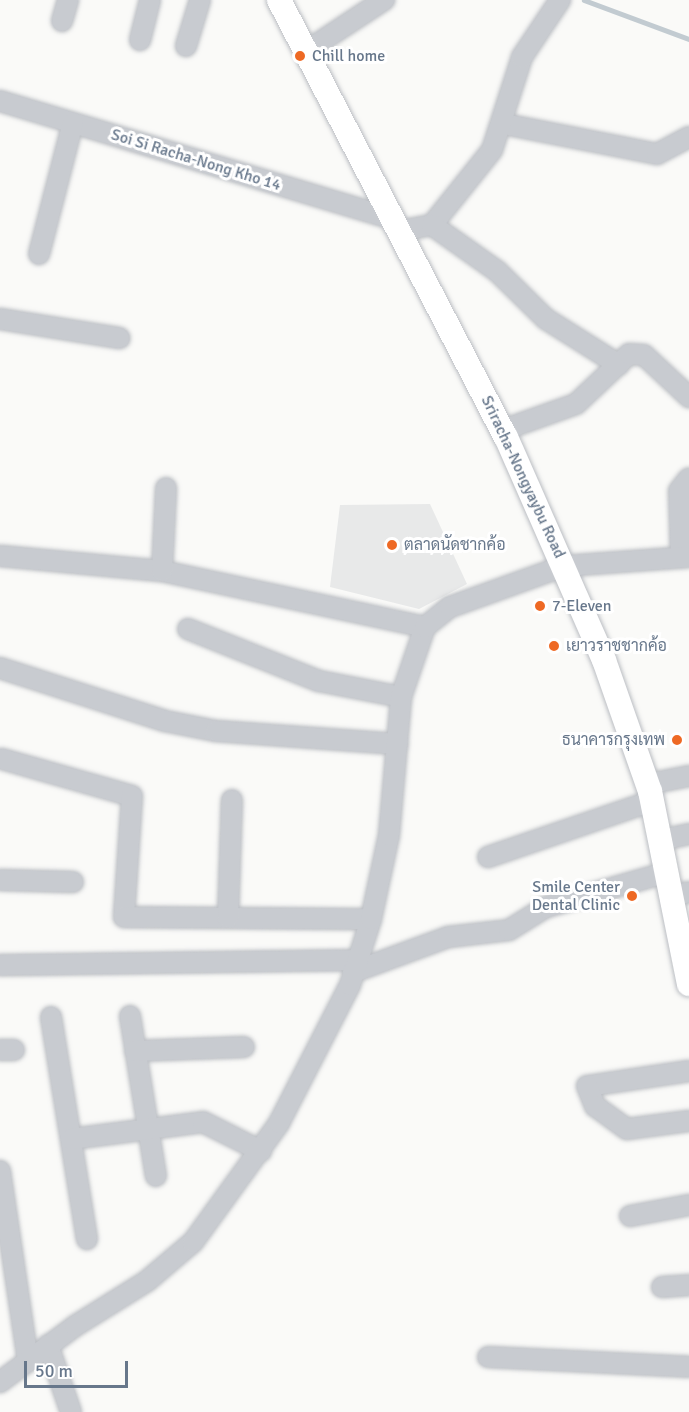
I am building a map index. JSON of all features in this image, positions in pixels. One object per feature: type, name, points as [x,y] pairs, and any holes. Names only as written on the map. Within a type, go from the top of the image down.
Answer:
[{"type":"main road","name":"Sriracha-Nongyaybu Road","points":[[279,0],[502,430],[564,566],[650,793],[667,872],[680,894],[689,984]]},
{"type":"street","points":[[62,21],[68,0]]},
{"type":"street","points":[[140,40],[150,0]]},
{"type":"street","points":[[186,46],[200,0]]},
{"type":"street","points":[[305,51],[384,0]]},
{"type":"street","points":[[432,225],[492,150],[504,124],[522,57],[560,0]]},
{"type":"street","name":"Soi Si Racha-Nong Kho 14","points":[[0,101],[396,225]]},
{"type":"street","points":[[39,254],[73,123]]},
{"type":"street","points":[[504,124],[657,154],[689,137]]},
{"type":"street","points":[[396,225],[432,225],[497,271],[546,319],[619,366]]},
{"type":"street","points":[[0,319],[119,338]]},
{"type":"street","points":[[502,430],[576,404],[630,354],[644,355],[689,397]]},
{"type":"street","points":[[0,1382],[48,1346],[147,1281],[193,1242],[261,1151],[320,1047],[355,966],[371,919],[389,835],[401,698],[424,627],[450,607],[564,566],[685,557],[679,491],[689,478]]},
{"type":"street","points":[[162,571],[166,488]]},
{"type":"street","points":[[0,556],[162,571],[424,627]]},
{"type":"street","points":[[188,629],[319,681],[401,698]]},
{"type":"street","points":[[0,668],[165,721],[216,731],[398,744]]},
{"type":"street","points":[[2,759],[132,796],[124,917],[371,919]]},
{"type":"street","points":[[488,857],[689,776]]},
{"type":"street","points":[[228,918],[232,800]]},
{"type":"street","points":[[661,840],[689,834]]},
{"type":"street","points":[[0,965],[355,966],[448,937],[509,930],[546,907],[667,872]]},
{"type":"street","points":[[0,880],[73,882]]},
{"type":"street","points":[[130,1016],[156,1176]]},
{"type":"street","points":[[51,1017],[87,1239]]},
{"type":"street","points":[[135,1051],[244,1047]]},
{"type":"street","points":[[689,1071],[587,1086],[595,1106],[627,1129],[689,1121]]},
{"type":"street","points":[[71,1139],[202,1122],[261,1151]]},
{"type":"street","points":[[0,1171],[28,1361]]},
{"type":"street","points":[[630,1216],[689,1205]]},
{"type":"street","points":[[662,1287],[689,1285]]},
{"type":"street","points":[[48,1346],[71,1412]]},
{"type":"street","points":[[488,1357],[689,1367]]},
{"type":"shaded area","name":"ตลาดนัดชากค้อ","points":[[430,504],[467,584],[419,609],[330,587],[340,505]]},
{"type":"waterway","points":[[584,0],[689,39]]},
{"type":"place","name":"Chill home","points":[[300,56]]},
{"type":"place","name":"ตลาดนัดชากค้อ","points":[[392,545]]},
{"type":"place","name":"7-Eleven","points":[[540,606]]},
{"type":"place","name":"เยาวราชชากค้อ","points":[[554,646]]},
{"type":"place","name":"ธนาคารกรุงเทพ","points":[[677,740]]},
{"type":"place","name":"Smile Center Dental Clinic","points":[[632,896]]}]
